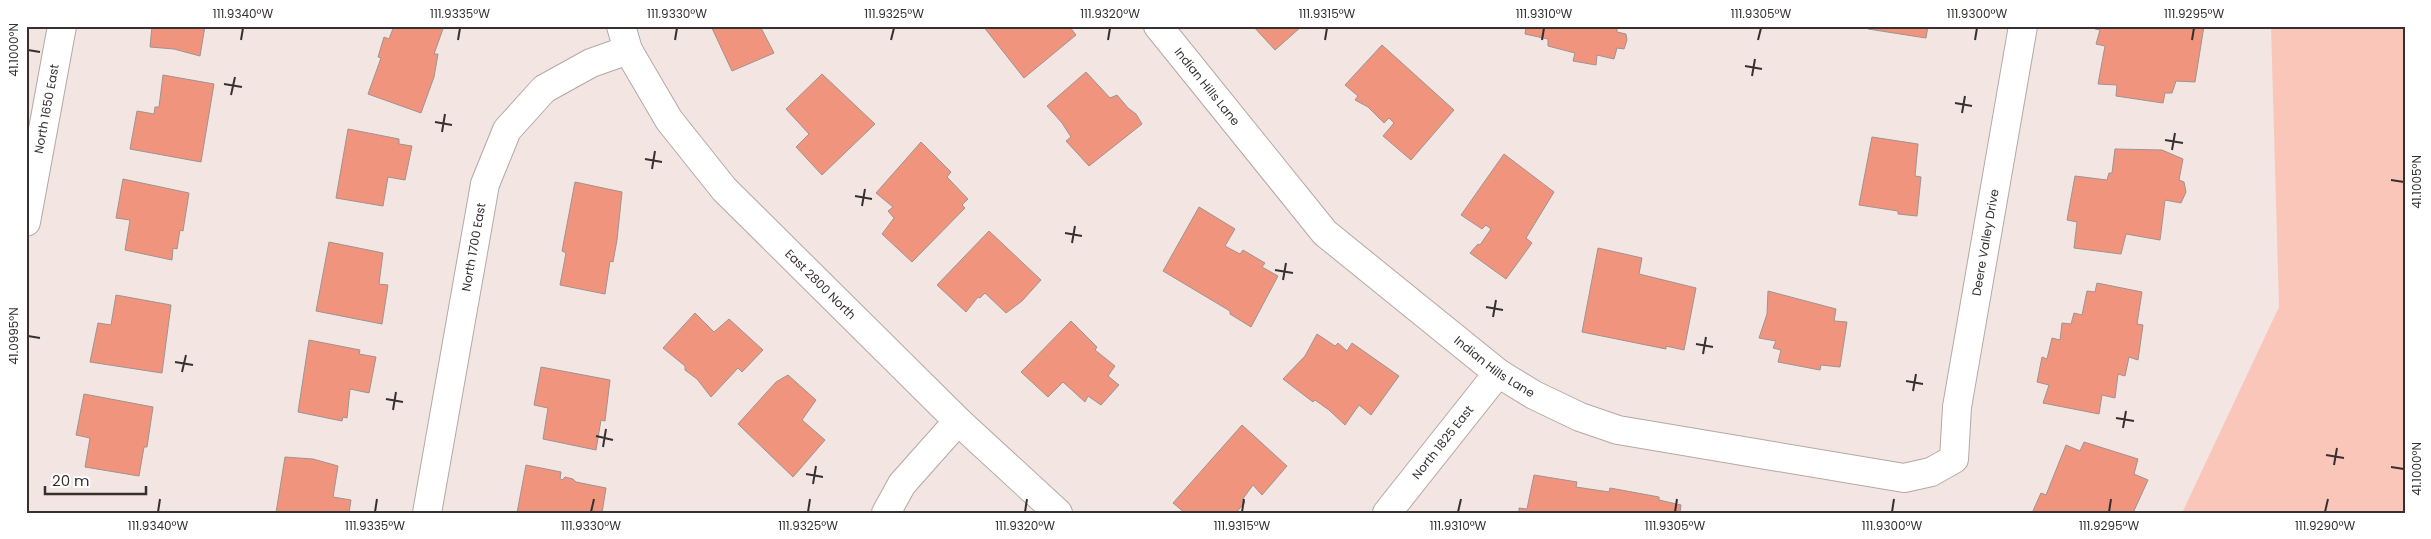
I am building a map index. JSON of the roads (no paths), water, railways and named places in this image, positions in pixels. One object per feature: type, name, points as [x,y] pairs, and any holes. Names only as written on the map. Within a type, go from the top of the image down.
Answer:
[{"type":"street","name":"North 1650 East","points":[[26,222],[62,26]]},
{"type":"street","name":"Indian Hills Lane","points":[[1158,26],[1325,233],[1498,373],[1534,395],[1580,418],[1618,430],[1904,478],[1931,472],[1954,459]]},
{"type":"street","name":"Deere Valley Drive","points":[[1954,459],[1957,407],[2023,26]]},
{"type":"street","name":"East 2800 North","points":[[625,38],[669,120],[724,189],[958,421],[1058,513]]},
{"type":"street","name":"North 1700 East","points":[[427,513],[485,184],[508,130],[544,89],[591,63],[625,38]]},
{"type":"street","name":"North 1825 East","points":[[1387,513],[1498,373]]},
{"type":"street","points":[[886,513],[902,484],[958,421]]}]
